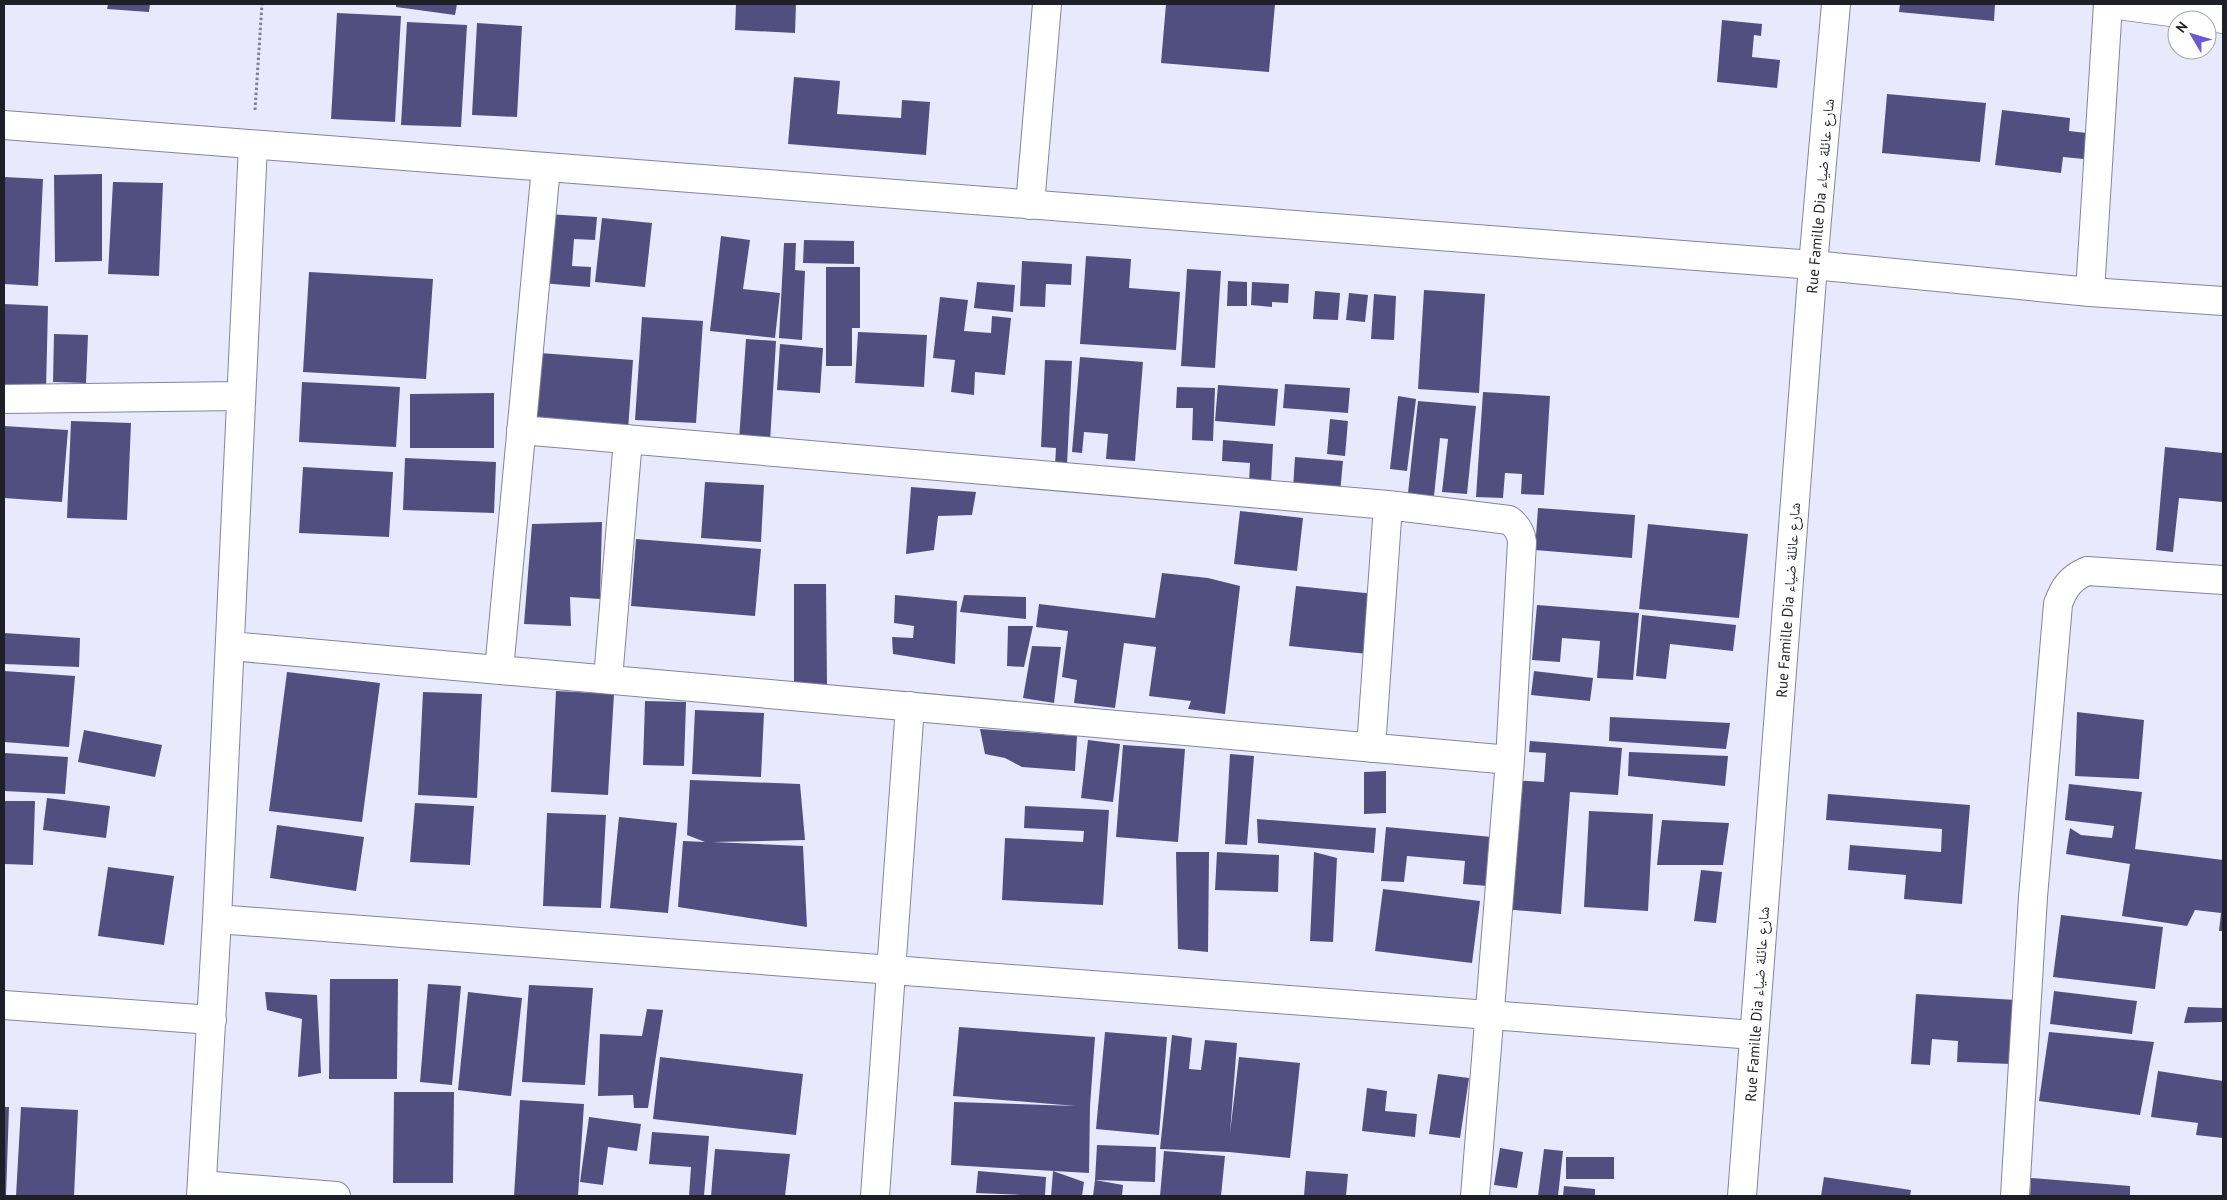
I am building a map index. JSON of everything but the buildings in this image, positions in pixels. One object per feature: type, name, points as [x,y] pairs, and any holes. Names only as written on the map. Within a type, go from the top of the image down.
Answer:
[{"type":"street","points":[[1030,205],[1047,4]]},
{"type":"street","name":"Rue Famille Dia شارع عائلة ضياء","points":[[1742,1196],[1813,265],[1836,4]]},
{"type":"street","points":[[2090,292],[2109,4],[2223,19]]},
{"type":"street","points":[[4,125],[1813,265],[2090,292],[2223,301]]},
{"type":"street","points":[[253,145],[212,1020],[201,1191],[336,1196]]},
{"type":"street","points":[[499,670],[546,168]]},
{"type":"street","points":[[4,399],[241,396]]},
{"type":"street","points":[[521,430],[1388,506],[1509,520],[1518,529],[1522,542],[1510,760],[1475,1196]]},
{"type":"street","points":[[608,679],[628,439]]},
{"type":"street","points":[[1371,748],[1388,506]]},
{"type":"street","points":[[2015,1196],[2033,897],[2058,604],[2064,589],[2074,577],[2087,571],[2223,580]]},
{"type":"street","points":[[230,646],[1510,760]]},
{"type":"street","points":[[875,1196],[910,706]]},
{"type":"street","points":[[217,919],[1754,1035]]},
{"type":"street","points":[[4,1005],[212,1020]]},
{"type":"path","points":[[253,145],[262,4]]}]
